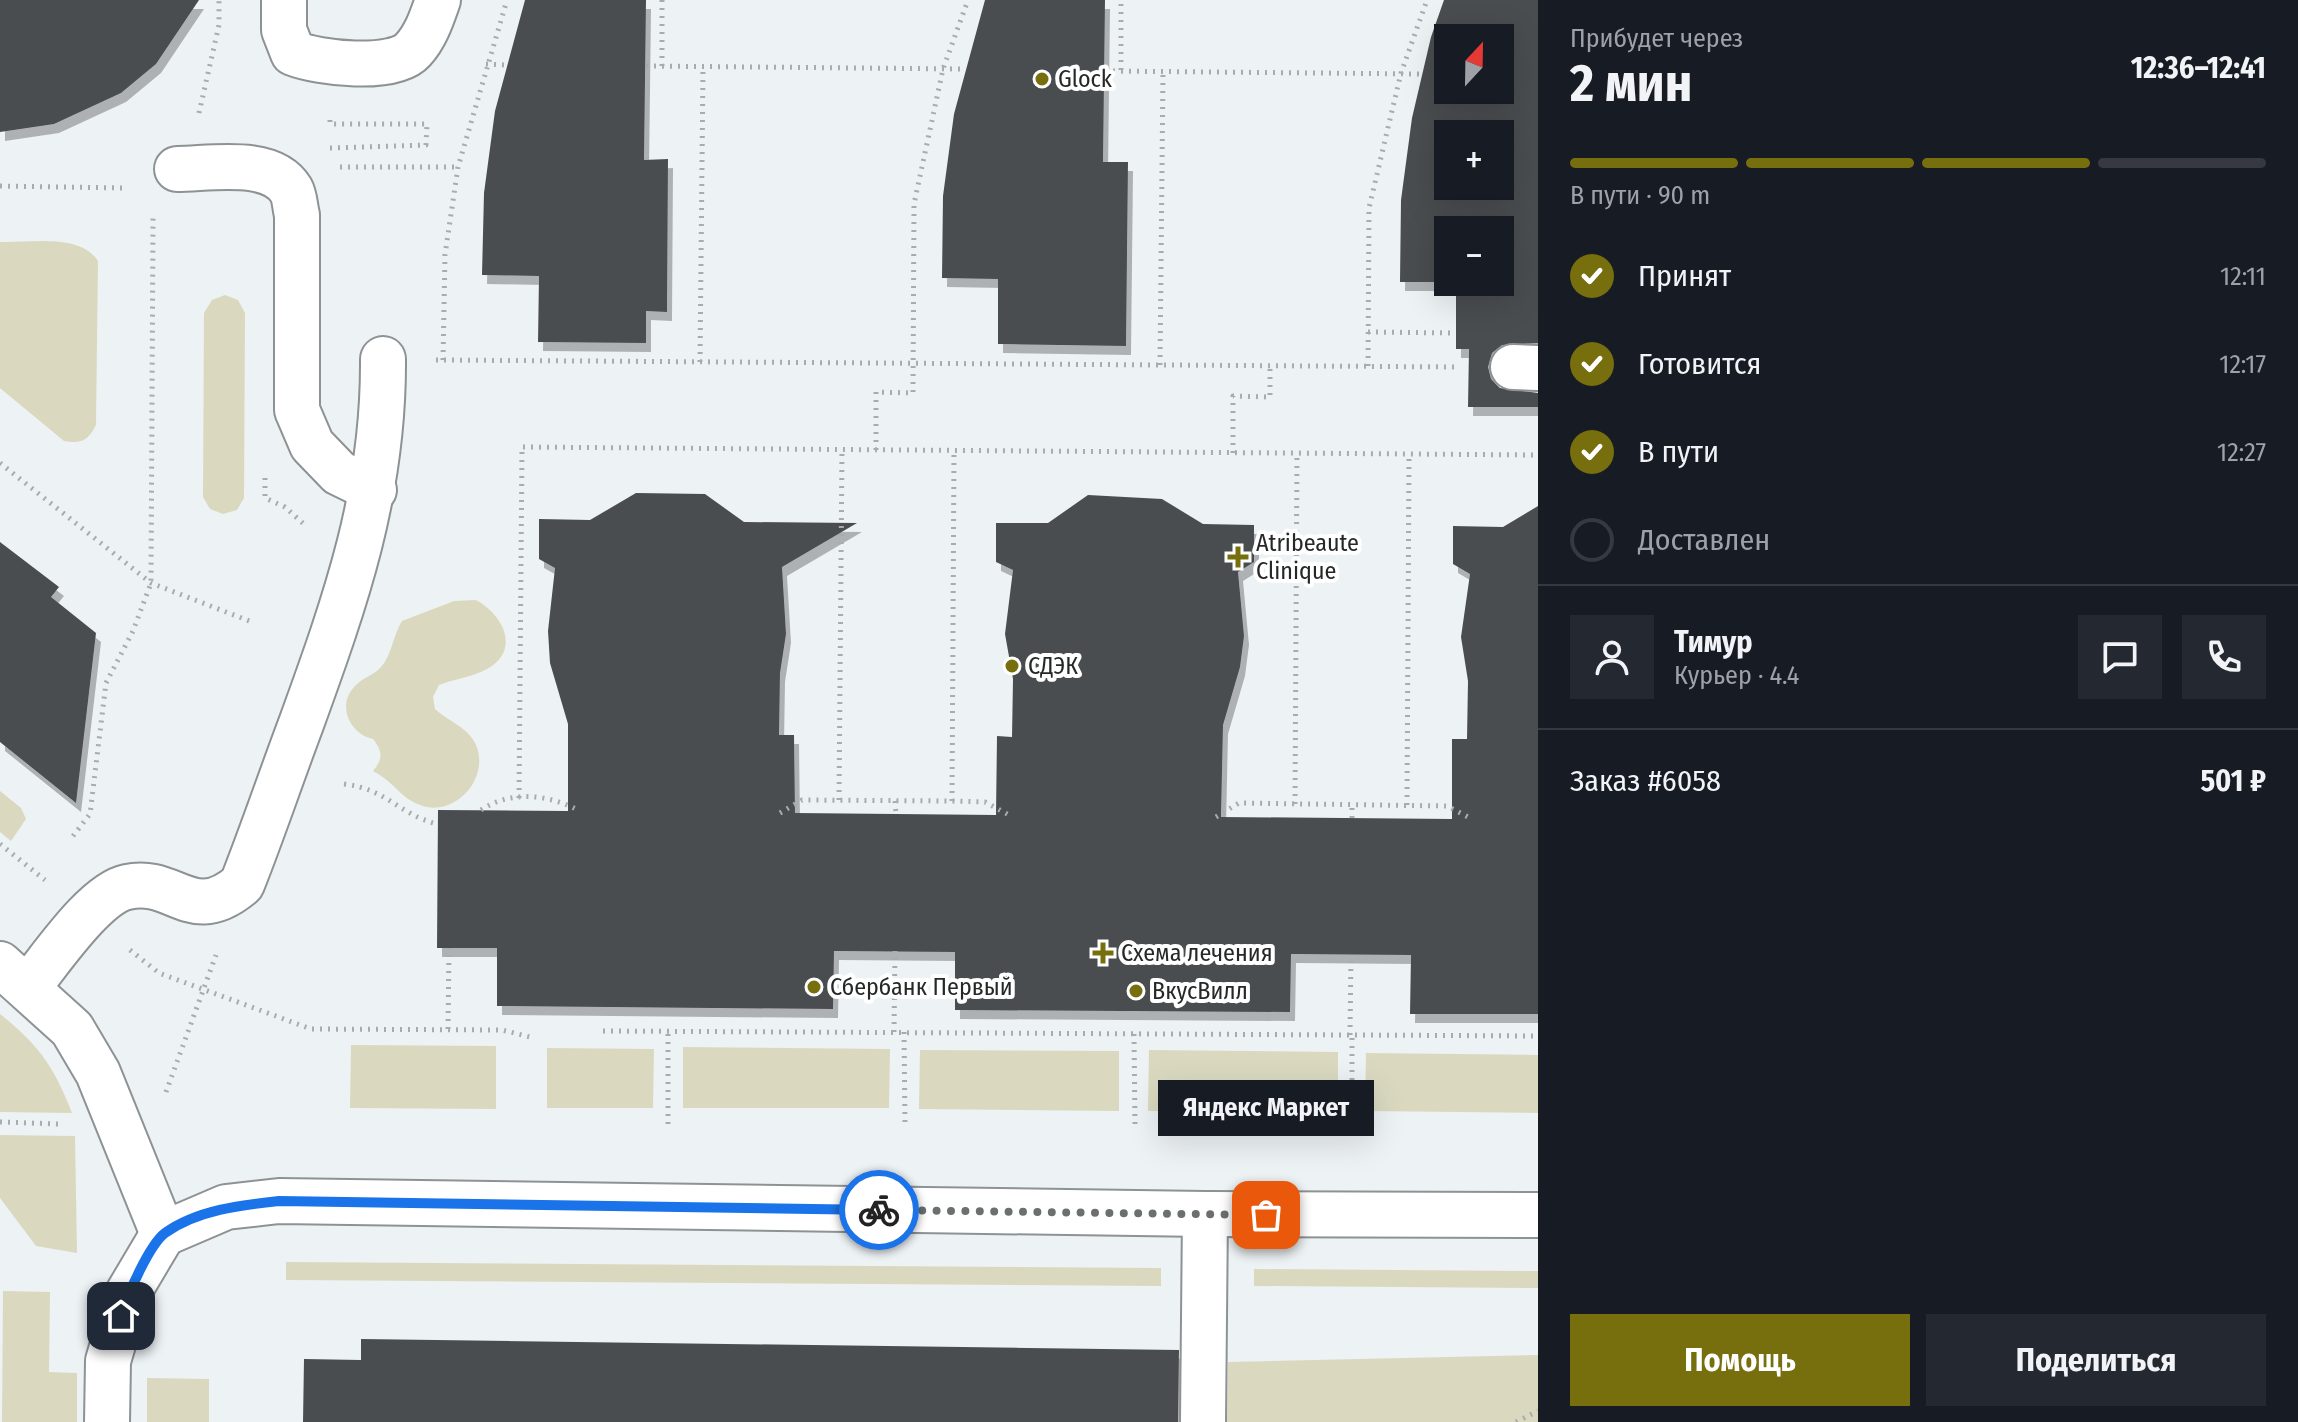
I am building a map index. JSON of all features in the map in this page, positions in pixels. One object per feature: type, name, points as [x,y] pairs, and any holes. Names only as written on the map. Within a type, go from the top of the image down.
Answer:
[{"type":"street","points":[[284,0],[284,30],[293,53],[315,61],[387,62],[412,52],[427,29],[438,0]]},
{"type":"street","points":[[177,169],[251,169],[274,174],[292,191],[297,215],[297,410],[312,445],[339,473],[374,490]]},
{"type":"street","points":[[163,1234],[98,1073],[72,1029],[14,975],[88,916],[103,898],[127,887],[149,887],[200,903],[225,898],[242,884],[348,594],[374,490],[383,401],[383,359]]},
{"type":"street","points":[[107,1422],[108,1361],[128,1293],[163,1234],[226,1207],[279,1201],[1205,1214],[1538,1215]]},
{"type":"street","points":[[1203,1422],[1205,1214]]},
{"type":"path","points":[[443,360],[445,255],[458,167],[507,0]]},
{"type":"path","points":[[662,0],[662,66]]},
{"type":"path","points":[[876,450],[876,392],[913,393],[914,204],[943,69],[968,0]]},
{"type":"path","points":[[1121,0],[1121,70]]},
{"type":"path","points":[[1368,366],[1369,208],[1401,73],[1427,0]]},
{"type":"path","points":[[486,64],[506,65]]},
{"type":"path","points":[[646,66],[965,69]]},
{"type":"path","points":[[700,362],[703,67]]},
{"type":"path","points":[[1105,71],[1422,74]]},
{"type":"path","points":[[1160,365],[1163,71]]},
{"type":"path","points":[[330,102],[330,124],[427,124],[426,145],[330,145],[330,156]]},
{"type":"path","points":[[329,167],[458,167]]},
{"type":"path","points":[[73,836],[90,814],[106,683],[133,631],[151,583],[153,205]]},
{"type":"path","points":[[1368,332],[1456,333]]},
{"type":"path","points":[[383,359],[1525,368]]},
{"type":"path","points":[[1233,453],[1233,396],[1270,397],[1270,366]]},
{"type":"path","points":[[519,798],[522,447],[1538,455]]},
{"type":"path","points":[[839,800],[842,449]]},
{"type":"path","points":[[952,801],[954,451]]},
{"type":"path","points":[[1295,804],[1297,454]]},
{"type":"path","points":[[1407,805],[1409,454]]},
{"type":"path","points":[[0,463],[151,583],[252,622]]},
{"type":"path","points":[[265,468],[265,498],[285,507],[305,526],[310,536]]},
{"type":"path","points":[[344,784],[365,786],[386,795],[418,819],[437,824]]},
{"type":"path","points":[[481,810],[500,798],[557,798],[580,811]]},
{"type":"path","points":[[780,813],[802,800],[839,800],[985,802],[1009,815]]},
{"type":"path","points":[[895,801],[896,814]]},
{"type":"path","points":[[1216,817],[1239,803],[1447,806],[1470,818]]},
{"type":"path","points":[[1352,804],[1352,818]]},
{"type":"path","points":[[161,1104],[218,949],[225,898]]},
{"type":"path","points":[[88,916],[159,973],[311,1029],[502,1030],[530,1037]]},
{"type":"path","points":[[448,1029],[449,948]]},
{"type":"path","points":[[894,1032],[895,951]]},
{"type":"path","points":[[1351,955],[1352,1128]]},
{"type":"path","points":[[603,1031],[1538,1036]]},
{"type":"path","points":[[668,1031],[668,1124]]},
{"type":"path","points":[[904,1032],[905,1125]]},
{"type":"path","points":[[1134,1034],[1135,1127]]},
{"type":"path","points":[[0,1122],[61,1124]]},
{"type":"path","points":[[1516,1422],[1538,1411]]},
{"type":"green space","points":[[0,242],[67,243],[90,252],[98,261],[96,425],[83,440],[64,441],[0,388]]},
{"type":"green space","points":[[225,295],[238,300],[245,313],[244,498],[237,510],[223,514],[210,509],[203,497],[204,313],[212,300]]},
{"type":"green space","points":[[476,600],[500,623],[506,642],[504,652],[487,669],[439,685],[433,697],[435,709],[473,739],[479,758],[478,770],[467,792],[458,800],[435,808],[423,806],[373,771],[379,763],[379,748],[348,718],[349,694],[385,662],[402,621],[454,601]]},
{"type":"green space","points":[[0,791],[21,808],[26,819],[11,841],[0,832]]},
{"type":"green space","points":[[0,1014],[44,1058],[59,1082],[72,1113],[0,1112]]},
{"type":"green space","points":[[351,1045],[496,1046],[496,1109],[350,1108]]},
{"type":"green space","points":[[683,1047],[890,1049],[889,1108],[683,1108]]},
{"type":"green space","points":[[547,1048],[654,1049],[653,1108],[547,1108]]},
{"type":"green space","points":[[920,1050],[1119,1051],[1119,1111],[919,1109]]},
{"type":"green space","points":[[1149,1050],[1338,1052],[1338,1113],[1148,1111]]},
{"type":"green space","points":[[1366,1053],[1538,1055],[1538,1113],[1365,1111]]},
{"type":"green space","points":[[0,1135],[75,1136],[77,1253],[36,1246],[0,1198]]},
{"type":"green space","points":[[286,1262],[1161,1268],[1161,1286],[286,1280]]},
{"type":"green space","points":[[1254,1269],[1538,1271],[1538,1288],[1254,1286]]},
{"type":"green space","points":[[3,1291],[50,1292],[49,1372],[77,1373],[77,1422],[2,1422]]},
{"type":"green space","points":[[1538,1355],[1538,1422],[1227,1422],[1228,1362]]},
{"type":"green space","points":[[147,1378],[209,1379],[209,1422],[147,1422]]},
{"type":"building","points":[[0,0],[199,0],[156,64],[121,93],[54,124],[0,132]]},
{"type":"building","points":[[525,0],[646,0],[644,160],[668,159],[667,312],[646,311],[646,343],[538,342],[539,276],[482,275],[484,193],[495,111]]},
{"type":"building","points":[[985,0],[1105,0],[1103,162],[1128,162],[1126,346],[998,344],[998,279],[942,278],[943,196],[954,114]]},
{"type":"building","points":[[1444,0],[1538,0],[1538,343],[1502,345],[1492,353],[1488,367],[1491,379],[1500,388],[1538,393],[1538,407],[1468,407],[1469,349],[1456,349],[1456,296],[1514,296],[1514,216],[1434,216],[1434,282],[1400,282],[1401,200],[1412,118],[1434,28],[1434,104],[1514,104],[1514,24],[1436,24]]},
{"type":"building","points":[[636,493],[705,494],[744,522],[857,523],[782,567],[786,634],[780,673],[779,735],[794,735],[795,813],[996,815],[997,736],[1012,737],[1013,679],[1005,634],[1013,570],[996,562],[996,523],[1048,523],[1088,495],[1162,499],[1203,524],[1254,525],[1254,562],[1238,572],[1244,636],[1240,667],[1223,725],[1221,817],[1452,819],[1452,739],[1467,739],[1468,681],[1461,637],[1470,574],[1453,564],[1453,526],[1503,527],[1538,506],[1538,1014],[1410,1014],[1411,955],[1291,954],[1290,1012],[955,1010],[955,952],[834,951],[833,1009],[497,1006],[497,948],[437,948],[438,810],[568,811],[568,724],[550,663],[548,631],[555,568],[539,559],[539,519],[590,520]]},
{"type":"building","points":[[0,542],[59,587],[51,597],[96,633],[76,803],[0,742]]},
{"type":"building","points":[[361,1339],[1179,1350],[1178,1422],[303,1422],[304,1359],[361,1360]]},
{"type":"way so far","points":[[879,1210],[1266,1215]]},
{"type":"place","name":"Glock","points":[[1042,79]]},
{"type":"place","name":"Atribeaute Clinique","points":[[1238,557]]},
{"type":"place","name":"СДЭК","points":[[1012,666]]},
{"type":"place","name":"Схема лечения","points":[[1103,953]]},
{"type":"place","name":"Сбербанк Первый","points":[[814,987]]},
{"type":"place","name":"ВкусВилл","points":[[1136,991]]},
{"type":"place","name":"Яндекс Маркет","points":[[1266,1215]]},
{"type":"route","points":[[121,1316],[128,1293],[163,1234],[226,1207],[279,1201],[879,1210]]}]
